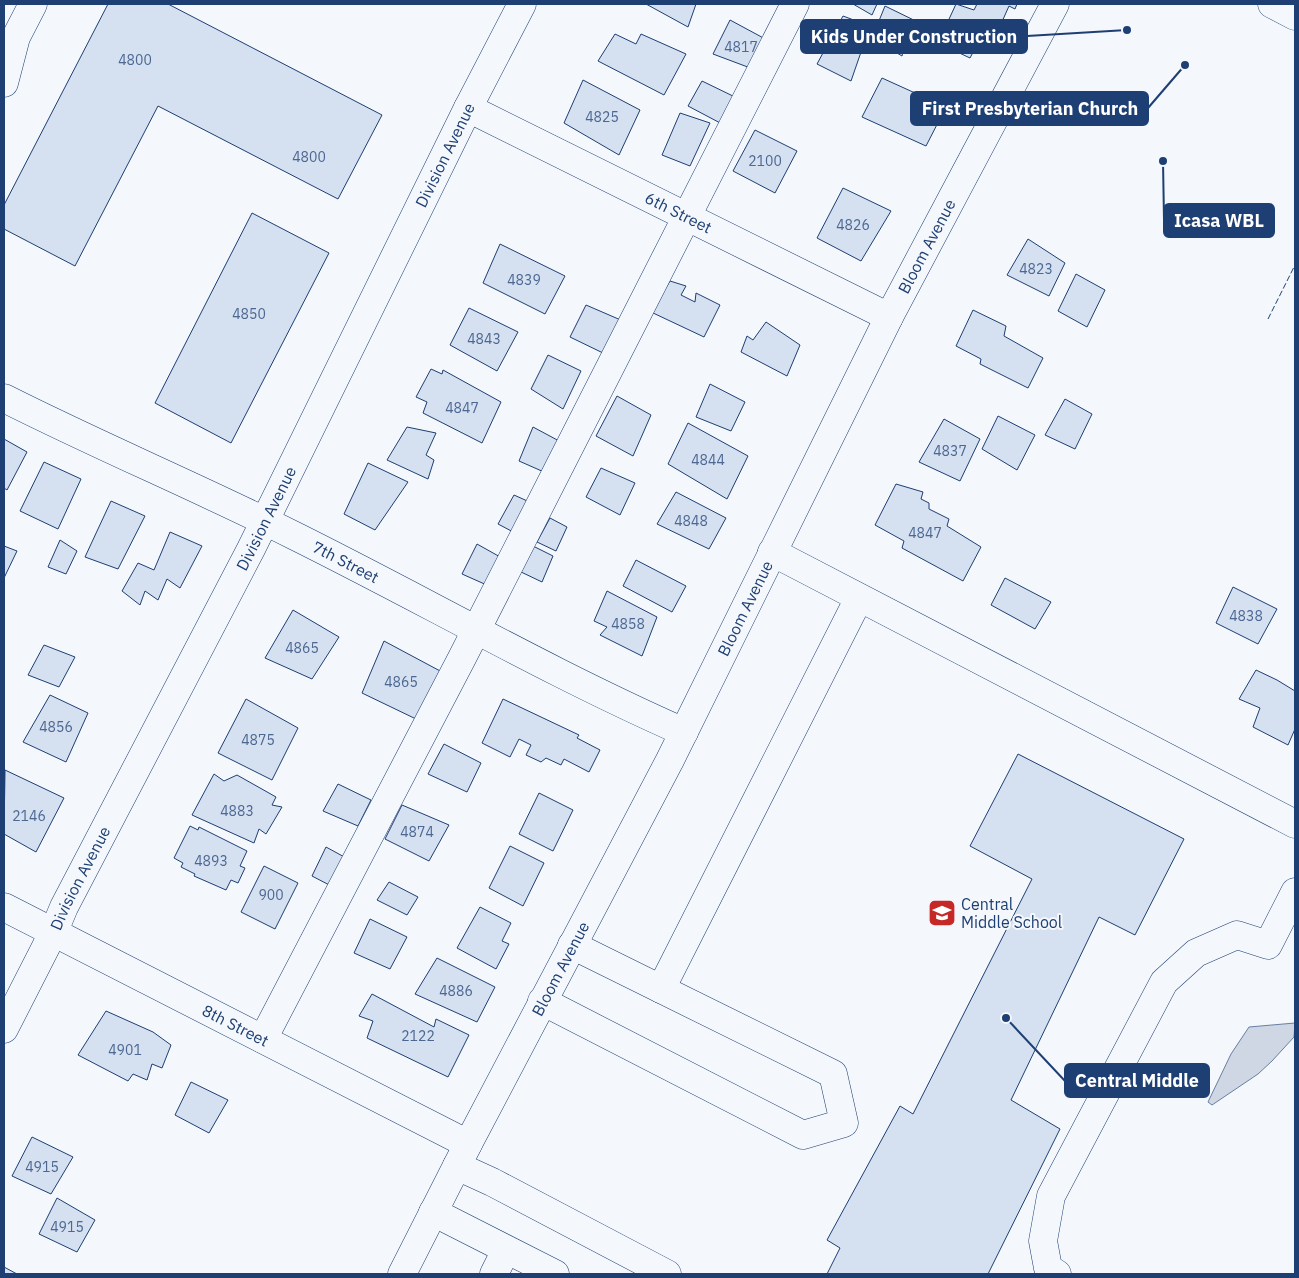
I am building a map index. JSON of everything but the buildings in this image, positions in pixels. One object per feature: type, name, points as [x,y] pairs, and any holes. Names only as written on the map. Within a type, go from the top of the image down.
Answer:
[{"type":"street","points":[[4,83],[16,37],[33,4]]},
{"type":"street","name":"Division Avenue","points":[[4,1029],[69,899],[251,549],[468,108],[522,4]]},
{"type":"street","points":[[263,1038],[476,630],[795,4]]},
{"type":"street","name":"Bloom Avenue","points":[[402,1274],[462,1155],[684,732],[889,317],[1055,4]]},
{"type":"street","points":[[1272,4],[1295,16]]},
{"type":"street","name":"6th Street","points":[[468,108],[889,317]]},
{"type":"street","name":"7th Street","points":[[4,398],[67,430],[264,520],[476,630],[684,732]]},
{"type":"street","points":[[772,552],[1295,824]]},
{"type":"street","points":[[661,989],[859,598]]},
{"type":"street","points":[[1057,1274],[1048,1268],[1043,1241],[1051,1196],[1164,982],[1196,953],[1237,935],[1268,945],[1295,892]]},
{"type":"street","name":"8th Street","points":[[4,906],[263,1038],[462,1155],[492,1182],[667,1274]]},
{"type":"street","points":[[542,1002],[802,1135],[844,1123],[833,1074],[572,945]]},
{"type":"street","points":[[433,1212],[555,1274]]},
{"type":"street","points":[[494,1274],[506,1250]]},
{"type":"shaded area","points":[[1295,1023],[1294,1037],[1258,1074],[1212,1105],[1208,1102],[1231,1054],[1249,1027]]},
{"type":"fence","points":[[1268,319],[1295,265]]},
{"type":"place","name":"Kids Under Construction","points":[[1127,30]]},
{"type":"place","name":"First Presbyterian Church","points":[[1185,65]]},
{"type":"place","name":"Icasa WBL","points":[[1163,161]]},
{"type":"place","name":"Central Middle School","points":[[942,913]]},
{"type":"place","name":"Central Middle","points":[[1006,1018]]}]
